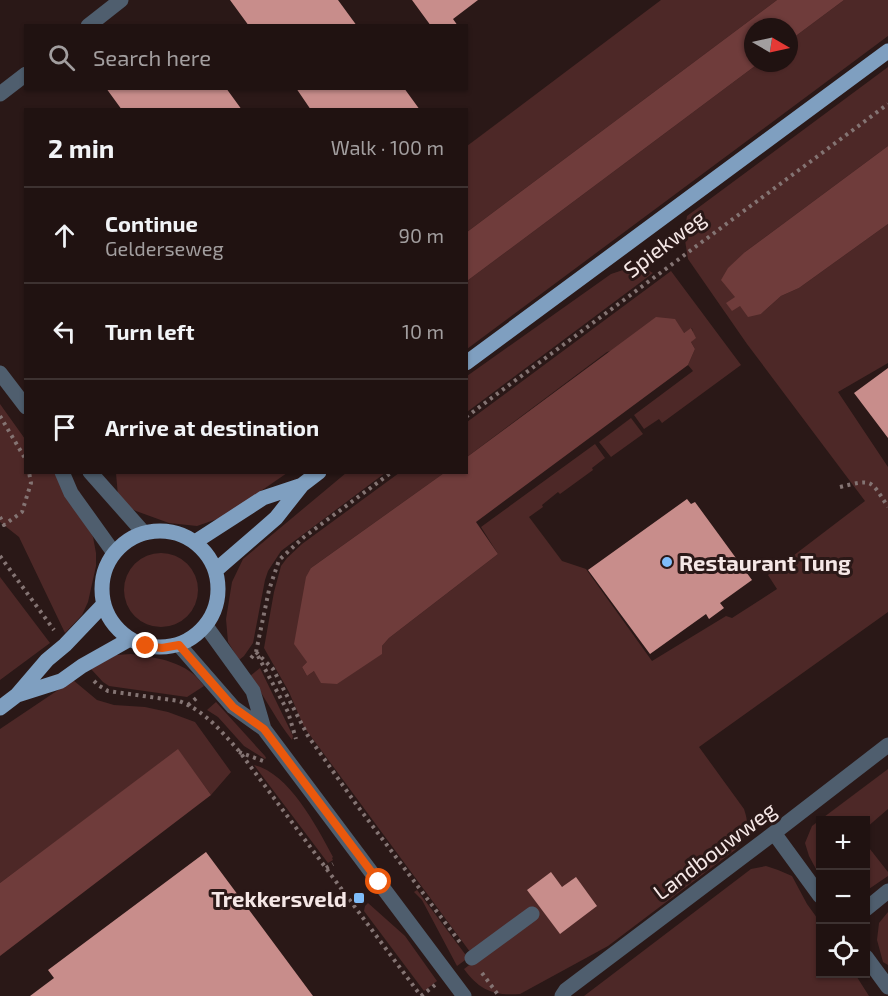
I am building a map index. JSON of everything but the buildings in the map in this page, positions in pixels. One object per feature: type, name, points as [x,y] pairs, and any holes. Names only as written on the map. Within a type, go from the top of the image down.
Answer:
[{"type":"main road","name":"Spiekweg","points":[[468,362],[888,51]]},
{"type":"main road","points":[[216,570],[276,518],[302,485],[316,474]]},
{"type":"main road","points":[[195,542],[263,498],[302,485]]},
{"type":"main road","points":[[162,531],[179,534],[195,542],[207,555],[216,570],[219,589],[216,609],[206,626],[194,637],[179,645],[162,648],[146,646],[130,639],[114,624],[104,604],[102,586],[106,569],[114,553],[128,541],[144,533],[162,531]]},
{"type":"main road","points":[[0,708],[17,695],[47,660],[65,645],[104,604]]},
{"type":"main road","points":[[17,695],[61,681],[82,666],[130,639]]},
{"type":"street","points":[[91,24],[121,0]]},
{"type":"street","points":[[0,94],[24,76]]},
{"type":"street","points":[[0,373],[24,404]]},
{"type":"street","points":[[63,474],[71,493],[114,553]]},
{"type":"street","points":[[92,474],[144,533]]},
{"type":"street","points":[[206,626],[253,691],[264,729]]},
{"type":"street","points":[[179,645],[233,707],[264,729],[464,996]]},
{"type":"street","name":"Landbouwweg","points":[[550,996],[564,993],[888,745]]},
{"type":"street","points":[[774,834],[816,891]]},
{"type":"street","points":[[870,906],[888,891]]},
{"type":"street","points":[[472,958],[532,914]]},
{"type":"street","points":[[870,962],[888,987]]},
{"type":"path","name":"Spiekweg","points":[[468,416],[888,104]]},
{"type":"path","points":[[0,416],[24,457]]},
{"type":"path","points":[[0,517],[4,525],[22,512],[31,483],[29,474]]},
{"type":"path","points":[[237,668],[256,652],[269,590],[279,560],[304,537],[389,474]]},
{"type":"path","points":[[840,487],[864,481],[874,486],[888,507]]},
{"type":"path","points":[[256,652],[288,712],[296,737],[301,777]]},
{"type":"path","points":[[256,652],[273,669],[308,736],[356,804],[499,996]]},
{"type":"path","points":[[214,685],[188,705],[212,721],[228,738],[421,996]]},
{"type":"path","points":[[326,868],[333,864]]},
{"type":"path","points":[[417,890],[430,901]]},
{"type":"shaded area","points":[[661,0],[777,0],[753,18],[744,18],[744,25],[468,231],[468,145]]},
{"type":"shaded area","points":[[777,0],[844,0],[798,34],[798,18],[753,18]]},
{"type":"shaded area","points":[[844,0],[888,0],[888,36],[468,348],[468,280],[747,72],[798,72],[798,34]]},
{"type":"shaded area","points":[[744,25],[744,72],[747,72],[468,280],[468,231]]},
{"type":"shaded area","points":[[888,67],[888,146],[745,252],[735,298],[740,306],[761,314],[781,296],[799,288],[888,224],[888,363],[838,392],[888,467],[888,612],[699,747],[744,809],[747,821],[746,831],[735,850],[608,946],[520,994],[495,993],[481,987],[464,969],[476,960],[304,727],[289,692],[264,648],[274,592],[281,566],[287,558],[302,544],[398,474],[443,474],[311,568],[307,662],[302,667],[307,676],[314,671],[382,646],[389,638],[498,554],[481,527],[595,444],[605,458],[592,468],[593,470],[560,494],[558,492],[529,517],[562,561],[586,569],[652,661],[726,616],[732,618],[777,589],[768,575],[865,501],[747,344],[688,259],[684,234],[687,216]]},
{"type":"shaded area","points":[[888,146],[888,224],[799,288],[781,296],[761,314],[748,317],[740,306],[732,311],[726,303],[735,297],[721,280],[728,268],[745,252]]},
{"type":"shaded area","points":[[626,269],[646,269],[653,273],[468,411],[468,375],[611,274]]},
{"type":"shaded area","points":[[671,271],[741,365],[662,423],[659,419],[644,429],[634,415],[693,371],[688,365],[695,349],[691,342],[692,328],[684,333],[607,352],[468,456],[468,421]]},
{"type":"shaded area","points":[[656,317],[675,319],[684,333],[691,328],[696,338],[691,342],[695,349],[688,365],[476,522],[498,554],[389,638],[382,646],[382,654],[337,684],[321,683],[314,671],[307,676],[302,667],[307,662],[294,644],[306,577],[311,568],[443,474],[468,474],[468,456]]},
{"type":"shaded area","points":[[0,404],[24,438],[24,474],[61,474],[80,492],[85,523],[93,537],[96,566],[88,602],[82,615],[65,633],[19,537],[0,522]]},
{"type":"shaded area","points":[[631,418],[643,434],[611,457],[599,442]]},
{"type":"shaded area","points":[[116,474],[286,474],[223,517],[197,526],[169,523],[136,511],[126,506],[118,496]]},
{"type":"shaded area","points":[[345,474],[384,474],[281,551],[265,580],[253,643],[239,660],[228,642],[226,619],[232,582],[243,559]]},
{"type":"shaded area","points":[[154,553],[168,553],[182,559],[192,569],[198,583],[198,597],[192,611],[182,621],[168,627],[154,627],[140,621],[130,611],[124,597],[124,583],[130,569],[140,559]]},
{"type":"shaded area","points":[[0,577],[50,643],[0,680]]},
{"type":"shaded area","points":[[131,654],[161,659],[181,666],[204,686],[187,697],[109,686],[91,669],[116,655]]},
{"type":"shaded area","points":[[260,668],[293,736],[292,740],[250,676]]},
{"type":"shaded area","points":[[73,680],[97,700],[114,705],[145,707],[168,712],[195,722],[231,772],[211,795],[178,750],[0,883],[0,729]]},
{"type":"shaded area","points":[[216,702],[265,756],[265,759],[244,746],[218,717],[207,710]]},
{"type":"shaded area","points":[[178,749],[211,795],[0,956],[0,883]]},
{"type":"shaded area","points":[[254,765],[267,770],[279,779],[301,803],[319,831],[333,860],[328,863]]},
{"type":"shaded area","points":[[888,769],[888,809],[870,825],[870,816],[825,816]]},
{"type":"shaded area","points":[[816,823],[816,869],[805,843],[812,826]]},
{"type":"shaded area","points":[[870,849],[888,872],[888,876],[870,888]]},
{"type":"shaded area","points":[[766,866],[792,876],[816,916],[816,978],[858,978],[869,996],[584,996],[751,869]]},
{"type":"shaded area","points":[[417,890],[468,958],[457,966],[422,900],[414,892]]},
{"type":"shaded area","points":[[368,903],[405,936],[437,981],[424,991],[364,911]]},
{"type":"shaded area","points":[[888,912],[888,965],[883,962],[877,940],[879,923]]},
{"type":"place","name":"Restaurant Tung","points":[[667,562]]},
{"type":"place","name":"Trekkersveld","points":[[359,898]]},
{"type":"route","points":[[146,646],[162,648],[179,645],[233,707],[264,729],[379,882]]}]
